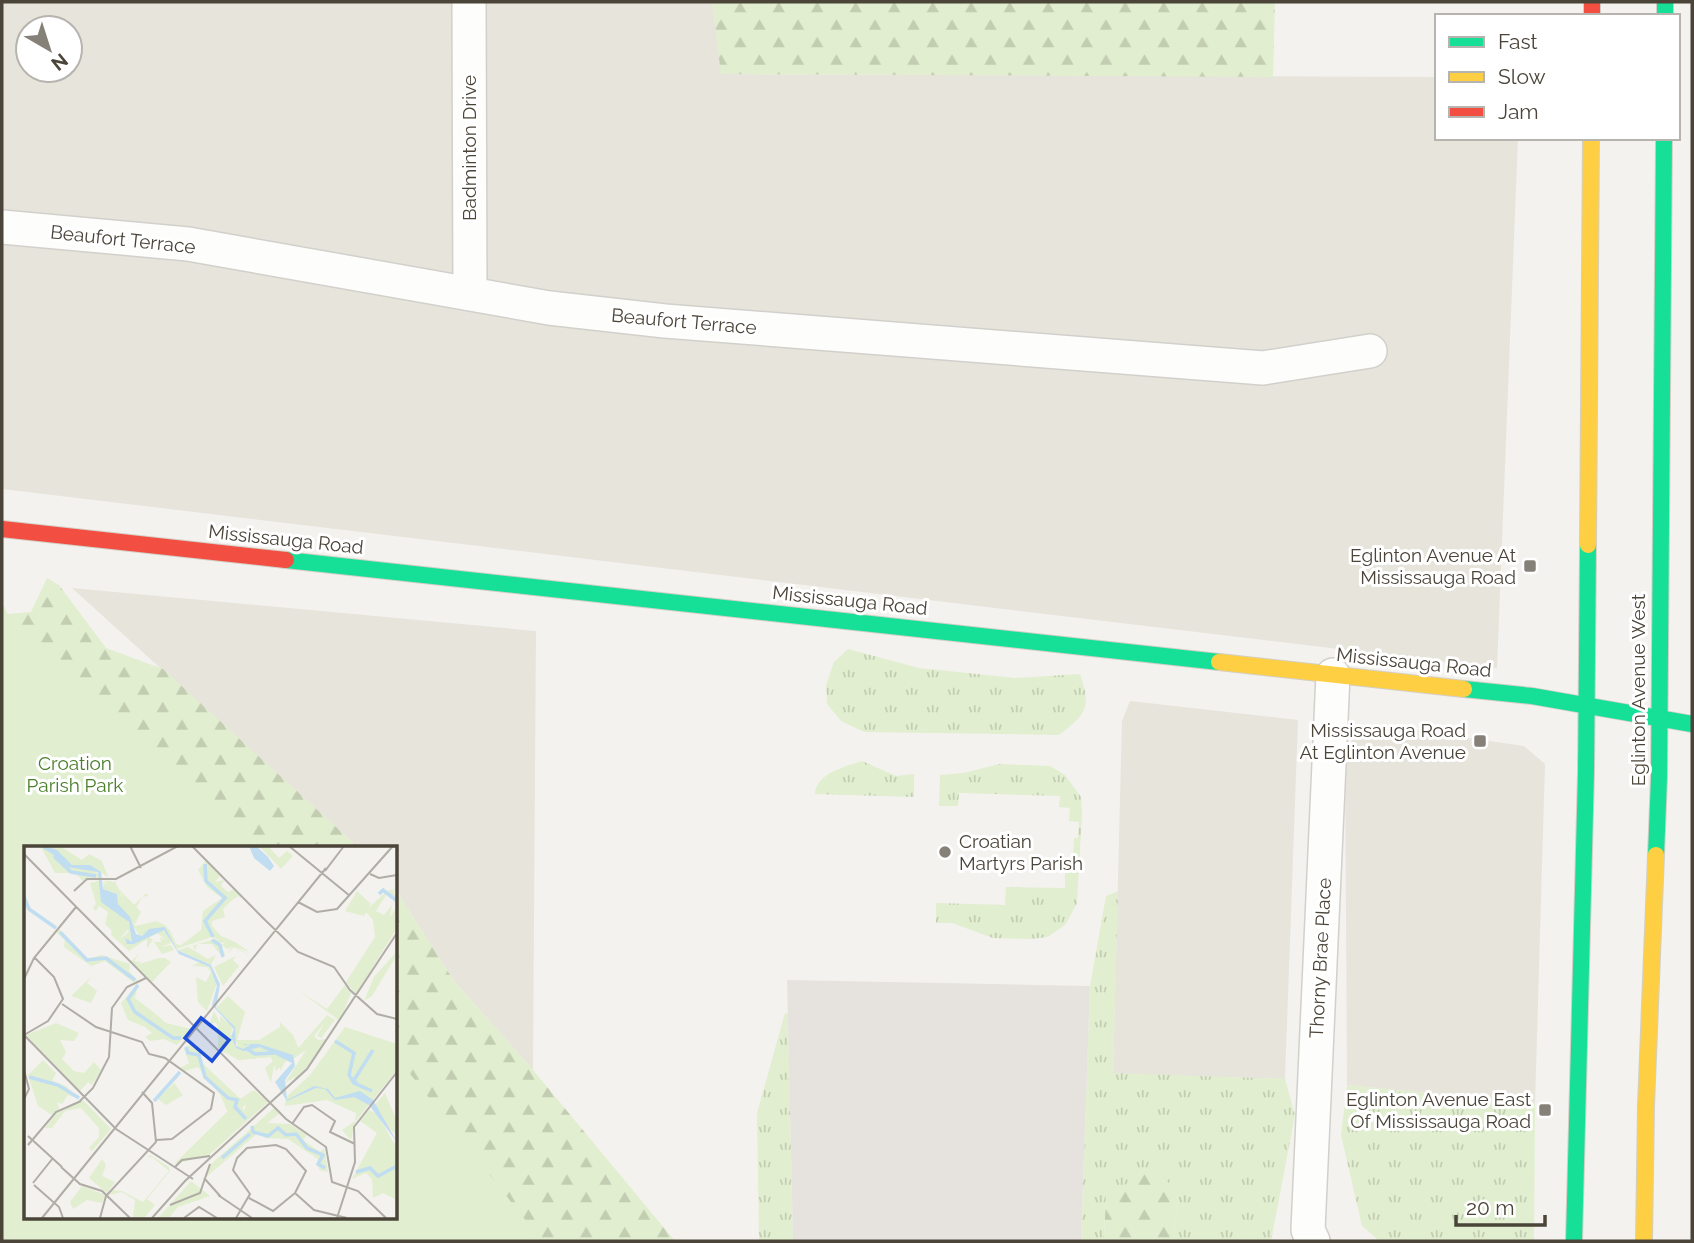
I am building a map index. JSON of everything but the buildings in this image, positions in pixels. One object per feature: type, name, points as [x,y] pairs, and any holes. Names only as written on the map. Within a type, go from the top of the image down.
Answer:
[{"type":"main road","points":[[1574,1241],[1587,706],[1591,140]]},
{"type":"main road","name":"Eglinton Avenue West","points":[[1644,1241],[1660,718],[1664,140]]},
{"type":"main road","name":"Mississauga Road","points":[[2,529],[1532,696],[1692,724]]},
{"type":"street","name":"Badminton Drive","points":[[469,2],[470,294]]},
{"type":"street","name":"Beaufort Terrace","points":[[2,227],[188,244],[549,308],[665,321],[1263,368],[1370,351]]},
{"type":"street","name":"Thorny Brae Place","points":[[1313,1241],[1308,1230],[1333,674]]},
{"type":"shaded area","points":[[2,2],[712,2],[722,74],[1435,77],[1435,140],[1518,140],[1497,668],[2,489]]},
{"type":"shaded area","points":[[72,588],[536,631],[533,1070],[454,981],[397,892],[397,846],[357,846]]},
{"type":"shaded area","points":[[1130,701],[1298,720],[1285,1079],[1113,1074],[1122,721]]},
{"type":"shaded area","points":[[1391,727],[1524,746],[1545,764],[1535,1104],[1347,1085],[1345,749],[1359,732]]},
{"type":"shaded area","points":[[787,980],[1090,986],[1081,1241],[793,1241]]},
{"type":"green space","points":[[712,2],[1275,2],[1273,77],[721,74]]},
{"type":"green space","points":[[47,578],[59,585],[106,648],[163,669],[357,846],[213,846],[2,659],[2,604],[8,614],[31,612]]},
{"type":"green space","name":"Croation Parish Park","points":[[2,622],[35,654],[111,708],[224,812],[251,846],[24,846],[24,1218],[397,1218],[397,1057],[542,1241],[2,1241]]},
{"type":"green space","points":[[848,649],[919,668],[1016,678],[1080,674],[1086,703],[1081,715],[1059,735],[864,732],[841,721],[827,704],[826,685],[834,662]]},
{"type":"green space","points":[[862,761],[896,776],[914,774],[914,797],[815,794],[820,781],[826,776]]},
{"type":"green space","points":[[1000,764],[1050,766],[1065,775],[1081,797],[1077,903],[1066,924],[1048,937],[993,938],[952,923],[936,923],[936,903],[1005,905],[1006,887],[1065,888],[1065,866],[1073,865],[1074,838],[1078,838],[1079,822],[1069,821],[1070,808],[1059,807],[1060,796],[959,793],[958,806],[939,806],[940,775],[963,773]]},
{"type":"green space","points":[[1118,891],[1113,1073],[1285,1079],[1295,1115],[1271,1241],[1173,1241],[1178,1195],[1106,1195],[1104,1241],[1081,1241],[1090,986],[1106,896]]},
{"type":"green space","points":[[397,892],[454,981],[533,1070],[675,1241],[480,1241],[397,1106]]},
{"type":"green space","points":[[785,1013],[788,1014],[793,1241],[759,1241],[757,1113]]},
{"type":"green space","points":[[1347,1085],[1535,1104],[1534,1241],[1379,1241],[1362,1226],[1341,1135]]},
{"type":"green space","points":[[1156,1168],[1178,1194],[1173,1241],[1104,1241],[1106,1195]]},
{"type":"traffic: fast","points":[[1665,2],[1665,14]]},
{"type":"traffic: fast","points":[[1656,855],[1659,778],[1664,140]]},
{"type":"traffic: fast","points":[[1574,1241],[1586,772],[1588,545]]},
{"type":"traffic: fast","points":[[286,560],[1219,662]]},
{"type":"traffic: fast","points":[[1464,689],[1532,696],[1692,724]]},
{"type":"traffic: slow","points":[[1588,545],[1591,140]]},
{"type":"traffic: slow","points":[[1219,662],[1464,689]]},
{"type":"traffic: slow","points":[[1644,1241],[1646,1106],[1656,855]]},
{"type":"traffic: jam","points":[[1592,2],[1592,14]]},
{"type":"traffic: jam","points":[[2,529],[286,560]]},
{"type":"place","name":"Eglinton Avenue At Mississauga Road","points":[[1530,566]]},
{"type":"place","name":"Mississauga Road At Eglinton Avenue","points":[[1480,741]]},
{"type":"place","name":"Croatian Martyrs Parish","points":[[945,852]]},
{"type":"place","name":"Eglinton Avenue East Of Mississauga Road","points":[[1545,1110]]}]
